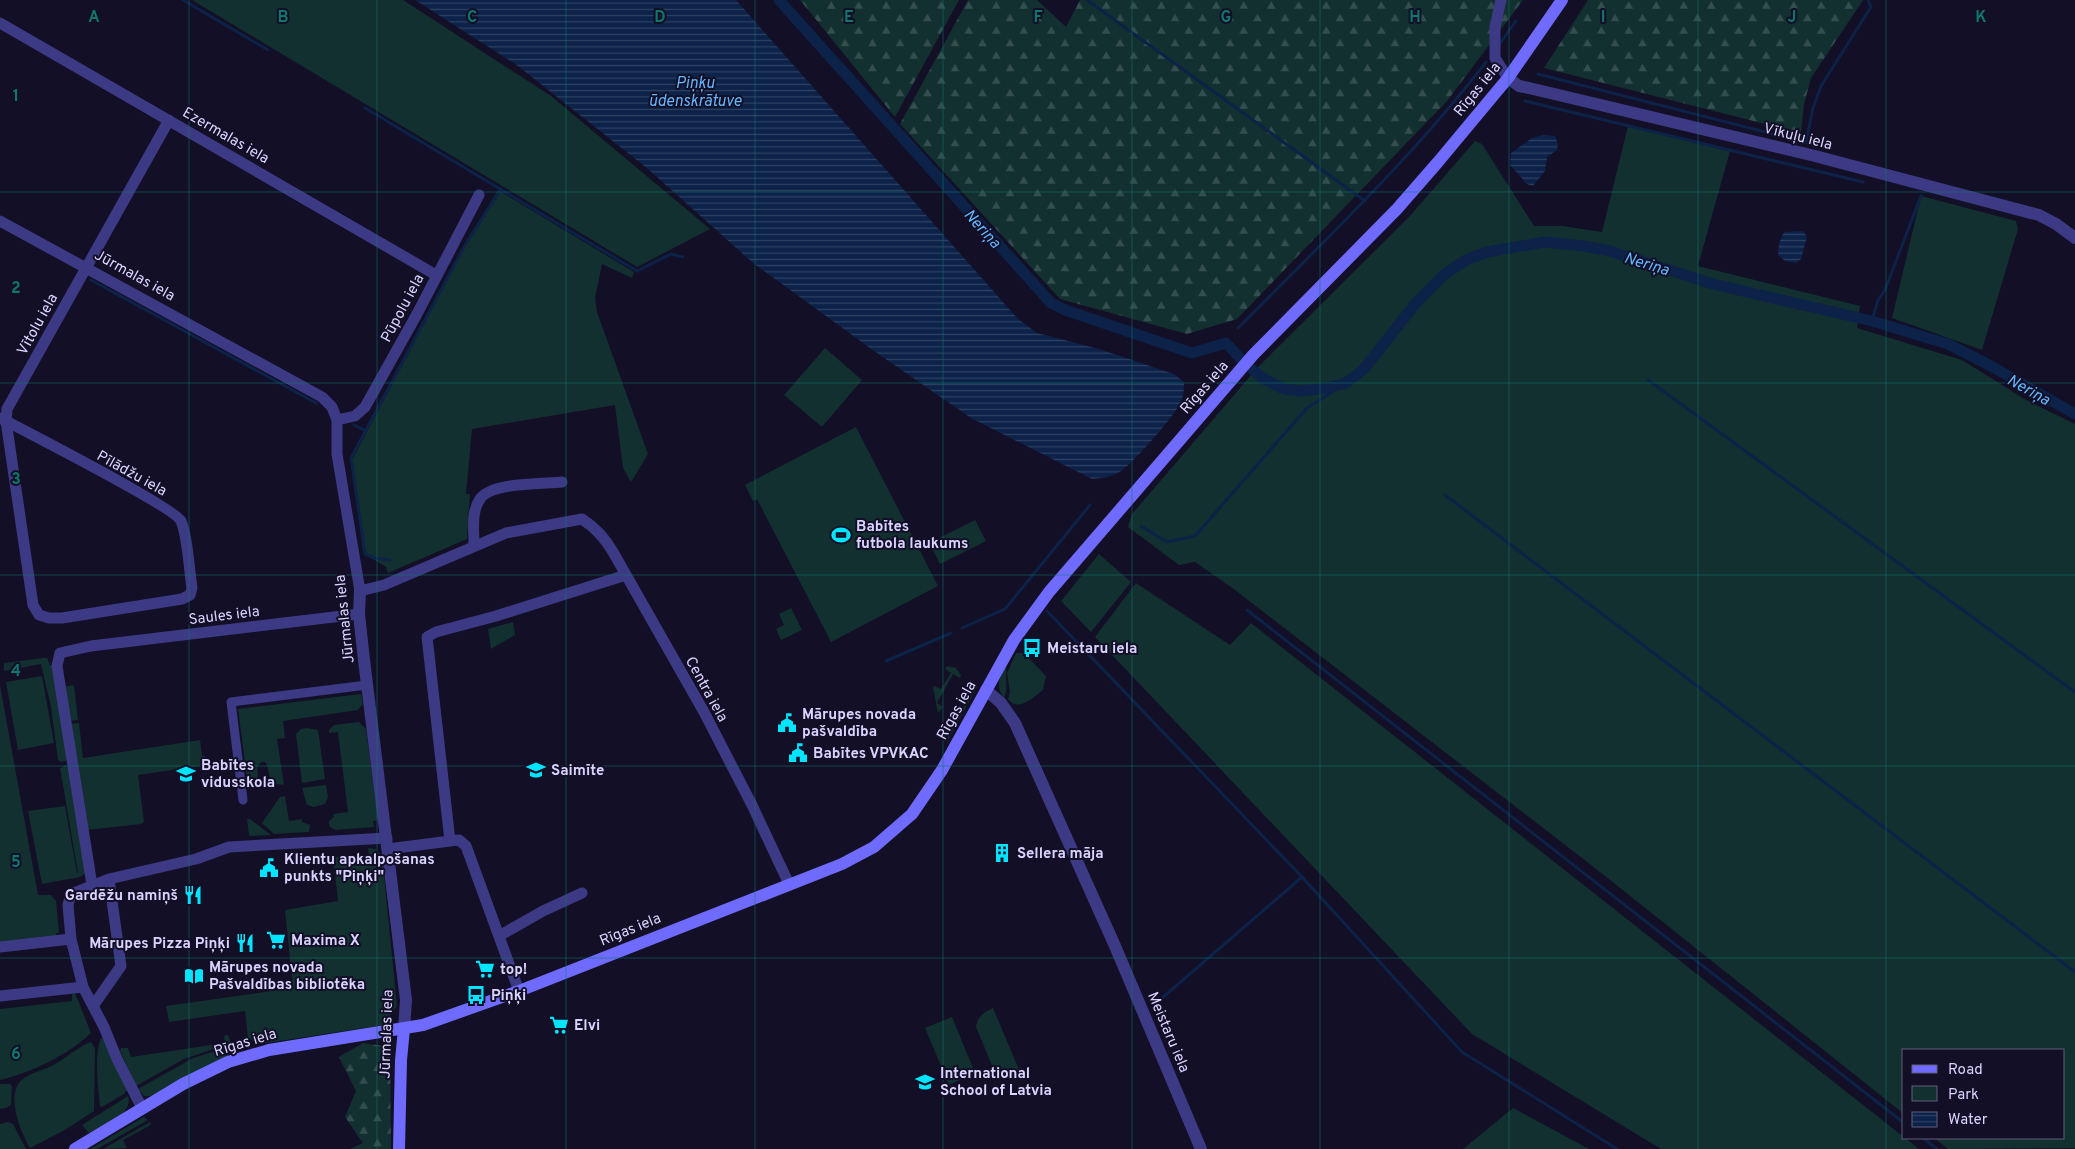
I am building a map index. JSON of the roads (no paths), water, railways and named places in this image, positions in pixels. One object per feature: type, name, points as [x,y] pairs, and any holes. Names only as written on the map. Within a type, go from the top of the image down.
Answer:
[{"type":"main road","name":"Rīgas iela","points":[[75,1149],[199,1075],[240,1058],[300,1044],[423,1025],[519,991],[842,864],[891,834],[912,814],[942,770],[1014,640],[1067,571],[1254,355],[1398,209],[1508,78],[1562,0]]},
{"type":"main road","name":"Jūrmalas iela","points":[[399,1149],[401,1060],[404,1029]]},
{"type":"street","points":[[1501,0],[1495,27],[1495,58],[1508,78]]},
{"type":"street","name":"Ezermalas iela","points":[[0,23],[436,275]]},
{"type":"street","name":"Vīkuļu iela","points":[[1508,78],[1519,86],[1815,156],[2039,215],[2056,224],[2075,238]]},
{"type":"street","name":"Vītolu iela","points":[[169,120],[7,409],[3,420],[33,605],[39,615],[49,618],[62,618],[182,599],[190,595]]},
{"type":"street","name":"Pūpolu iela","points":[[337,420],[355,416],[366,407],[479,195]]},
{"type":"street","name":"Jūrmalas iela","points":[[0,221],[322,397],[332,407],[337,420],[337,454],[360,591],[360,614],[367,685],[406,1000],[404,1029]]},
{"type":"street","name":"Pīlādžu iela","points":[[3,420],[177,515],[181,520],[184,533],[192,588],[190,595]]},
{"type":"street","points":[[360,591],[384,585],[474,545],[473,519],[480,498],[495,488],[562,482]]},
{"type":"street","name":"Centra iela","points":[[474,545],[506,533],[582,519],[592,525],[606,539],[704,712],[789,884]]},
{"type":"street","points":[[450,840],[427,637],[436,632],[496,616],[626,575]]},
{"type":"street","name":"Saules iela","points":[[92,885],[57,666],[60,653],[91,646],[360,614]]},
{"type":"street","points":[[243,800],[231,702],[367,685]]},
{"type":"street","name":"Meistaru iela","points":[[986,690],[1002,703],[1015,723],[1115,946],[1201,1149]]},
{"type":"street","points":[[142,1108],[83,987],[71,939],[69,896],[74,892],[109,879],[196,859],[229,847],[459,840],[466,846],[519,991]]},
{"type":"street","points":[[93,1006],[121,966],[109,879]]},
{"type":"street","points":[[499,936],[543,910],[582,893]]},
{"type":"street","points":[[0,948],[71,939]]},
{"type":"street","points":[[0,996],[83,987]]},
{"type":"water","name":"Piņķu ūdenskrātuve","points":[[415,0],[736,0],[1018,319],[1037,333],[1099,349],[1174,374],[1184,382],[1184,391],[1180,404],[1161,430],[1127,466],[1114,475],[1092,479],[971,418],[874,351],[753,263],[648,169],[518,66]]},
{"type":"water","points":[[1543,135],[1555,136],[1558,144],[1557,150],[1547,157],[1545,171],[1533,186],[1527,184],[1510,165],[1511,153],[1532,138]]},
{"type":"water","points":[[1803,231],[1807,237],[1801,259],[1796,263],[1785,261],[1778,255],[1779,243],[1784,232]]},
{"type":"waterway","points":[[183,0],[268,50]]},
{"type":"waterway","name":"Neriņa","points":[[779,0],[1051,303],[1065,310],[1192,353],[1226,343],[1240,358]]},
{"type":"waterway","points":[[1087,0],[1365,201]]},
{"type":"waterway","points":[[1806,142],[1813,108],[1821,86],[1871,7],[1868,0]]},
{"type":"waterway","points":[[1499,45],[1516,21]]},
{"type":"waterway","points":[[1238,328],[1397,166],[1486,62]]},
{"type":"waterway","points":[[1538,74],[1820,146]]},
{"type":"waterway","points":[[1525,101],[1863,182]]},
{"type":"waterway","points":[[365,108],[637,271],[671,254],[683,257]]},
{"type":"waterway","points":[[390,560],[375,558],[365,554],[351,458],[465,245],[501,189]]},
{"type":"waterway","points":[[1872,321],[1878,300],[1885,290],[1921,196]]},
{"type":"waterway","name":"Neriņa","points":[[1253,370],[1262,378],[1284,389],[1302,391],[1346,383],[1363,370],[1416,303],[1445,274],[1466,260],[1487,252],[1545,242],[1610,251],[1713,284],[1872,321],[1948,344],[2075,414]]},
{"type":"waterway","points":[[91,280],[316,403]]},
{"type":"waterway","points":[[1648,380],[2075,692]]},
{"type":"waterway","points":[[1141,526],[1167,542],[1195,536],[1307,408],[1346,383]]},
{"type":"waterway","points":[[354,425],[366,431]]},
{"type":"waterway","points":[[1445,495],[2075,972]]},
{"type":"waterway","points":[[962,628],[1005,609],[1090,505]]},
{"type":"waterway","points":[[1247,610],[1902,1121]]},
{"type":"waterway","points":[[1047,611],[1302,877],[1462,1052],[1617,1149]]},
{"type":"waterway","points":[[886,661],[951,633]]},
{"type":"waterway","points":[[1162,998],[1302,877]]},
{"type":"waterway","points":[[1924,1139],[1937,1149]]},
{"type":"place","name":"Babītes futbola laukums","points":[[841,535]]},
{"type":"place","name":"Meistaru iela","points":[[1032,648]]},
{"type":"place","name":"Mārupes novada pašvaldība","points":[[787,723]]},
{"type":"place","name":"Babītes VPVKAC","points":[[798,753]]},
{"type":"place","name":"Saimīte","points":[[536,770]]},
{"type":"place","name":"Babītes vidusskola","points":[[186,774]]},
{"type":"place","name":"Sellera māja","points":[[1002,853]]},
{"type":"place","name":"Klientu apkalpošanas punkts \"Piņķi\"","points":[[269,868]]},
{"type":"place","name":"Gardēžu namiņš","points":[[193,895]]},
{"type":"place","name":"Maxima X","points":[[276,940]]},
{"type":"place","name":"Mārupes Pizza Piņķi","points":[[245,943]]},
{"type":"place","name":"top!","points":[[485,969]]},
{"type":"place","name":"Mārupes novada Pašvaldības bibliotēka","points":[[194,976]]},
{"type":"place","name":"Piņķi","points":[[476,995]]},
{"type":"place","name":"Elvi","points":[[559,1025]]},
{"type":"place","name":"International School of Latvia","points":[[925,1082]]}]
